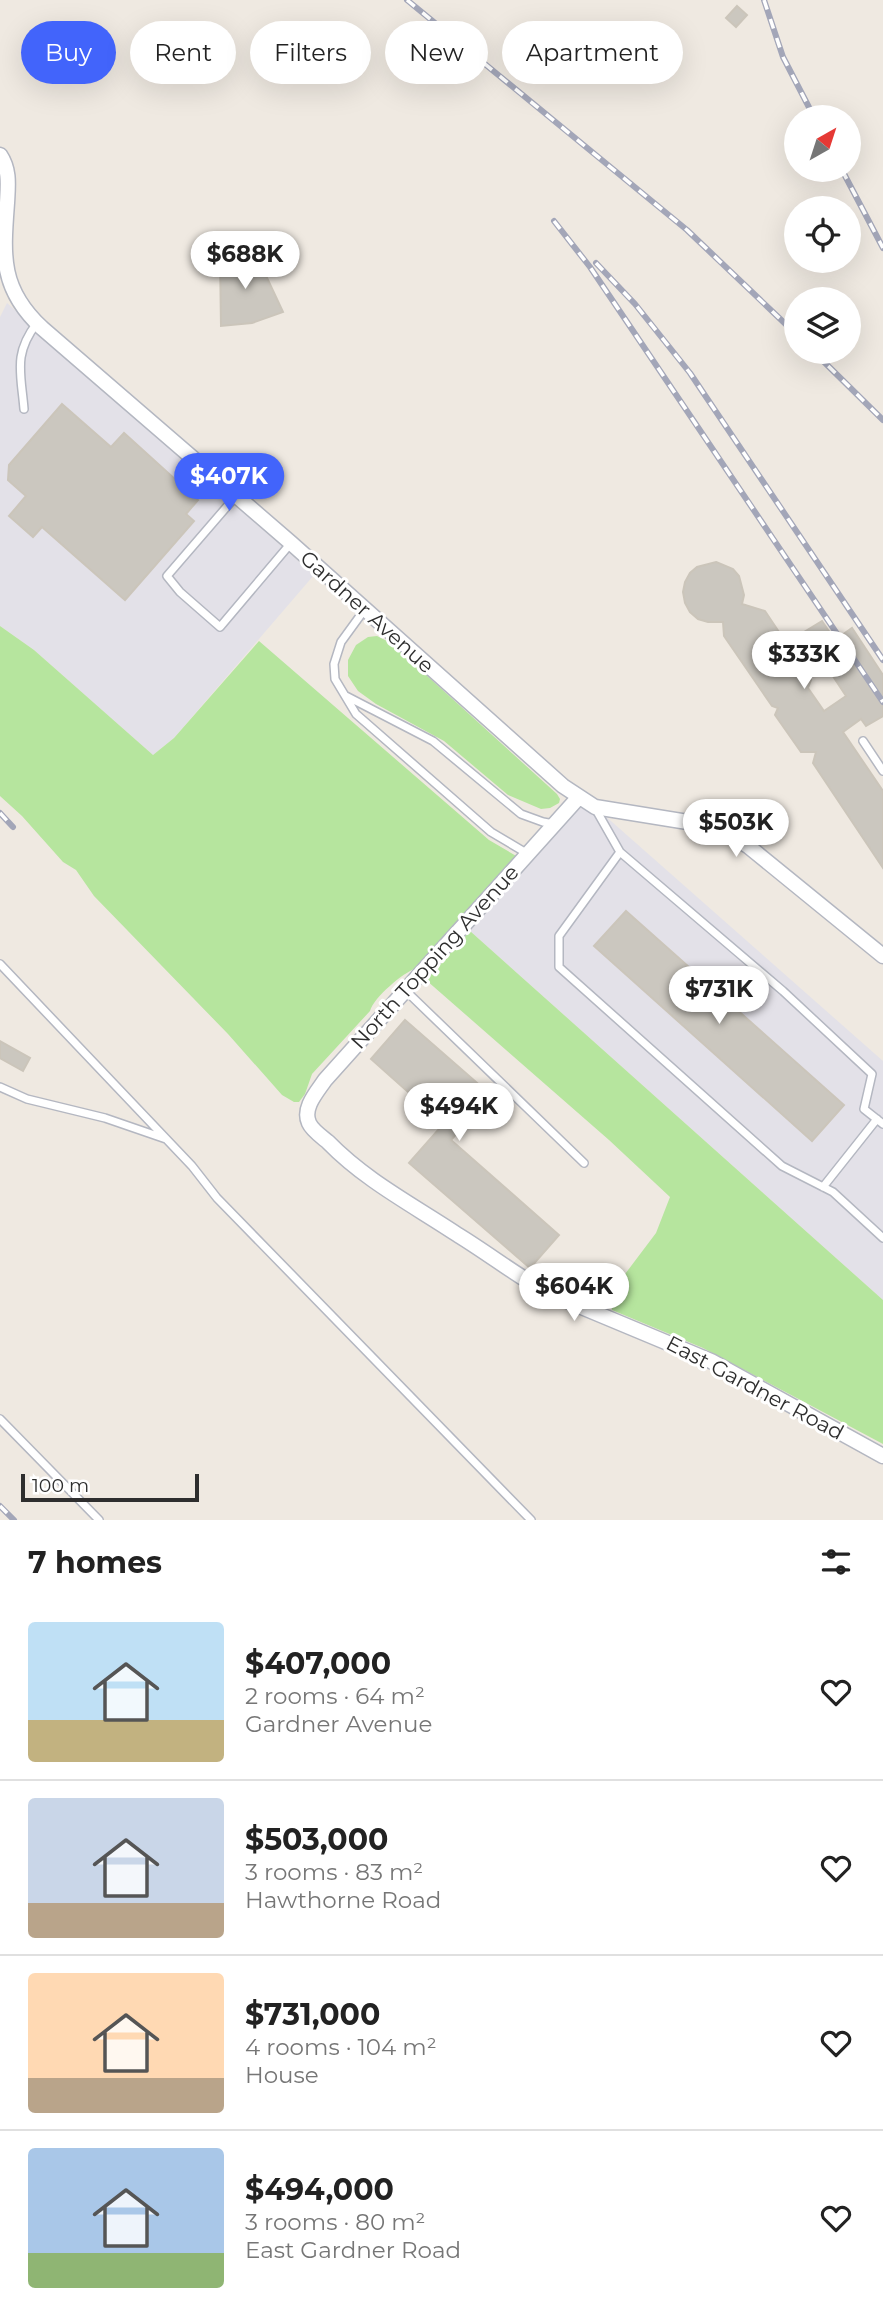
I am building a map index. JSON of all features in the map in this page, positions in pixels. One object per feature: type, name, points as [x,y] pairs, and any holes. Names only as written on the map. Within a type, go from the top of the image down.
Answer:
[{"type":"street","name":"Gardner Avenue","points":[[0,155],[5,163],[8,180],[4,241],[9,280],[16,298],[37,323],[578,798],[595,807],[680,820],[729,834],[748,846],[883,956]]},
{"type":"street","name":"North Topping Avenue","points":[[309,1124],[307,1110],[325,1080],[578,798]]},
{"type":"street","name":"East Gardner Road","points":[[309,1124],[374,1182],[460,1235],[525,1280],[548,1293],[711,1361],[883,1456]]},
{"type":"lane","points":[[24,409],[20,360],[24,340],[37,323]]},
{"type":"lane","points":[[236,496],[167,576],[180,592],[220,627],[290,543]]},
{"type":"lane","points":[[365,609],[341,642],[335,656],[335,679],[356,714],[491,832],[528,853]]},
{"type":"lane","points":[[345,696],[433,741],[521,814],[555,824]]},
{"type":"lane","points":[[863,741],[883,771]]},
{"type":"lane","points":[[595,807],[620,852],[783,991],[872,1074],[864,1109],[880,1122],[823,1187]]},
{"type":"lane","points":[[620,852],[559,936],[559,967],[782,1166],[833,1192],[883,1238]]},
{"type":"lane","points":[[0,964],[207,1182],[217,1198],[531,1520]]},
{"type":"lane","points":[[405,990],[584,1163]]},
{"type":"lane","points":[[0,1087],[27,1099],[105,1118],[167,1140]]},
{"type":"lane","points":[[0,1419],[99,1520]]},
{"type":"shaded area","points":[[7,303],[314,575],[174,738],[153,755],[34,650],[0,626],[0,317]]},
{"type":"shaded area","points":[[581,805],[603,814],[883,1061],[883,1300],[470,931]]},
{"type":"green space","points":[[0,626],[34,650],[153,755],[174,738],[259,641],[489,840],[518,857],[416,968],[383,993],[312,1074],[299,1102],[294,1102],[282,1095],[228,1034],[94,896],[76,870],[63,862],[22,816],[0,796]]},
{"type":"green space","points":[[377,636],[391,643],[557,794],[559,803],[541,809],[508,795],[444,741],[376,704],[358,691],[348,676],[348,660],[356,645],[368,637]]},
{"type":"green space","points":[[470,931],[883,1300],[883,1444],[703,1348],[612,1310],[613,1290],[656,1233],[670,1197],[426,980]]},
{"type":"building","points":[[737,6],[747,15],[736,27],[726,18]]},
{"type":"building","points":[[254,250],[283,312],[252,323],[221,326],[220,256],[239,255]]},
{"type":"building","points":[[62,404],[111,447],[124,433],[198,500],[186,514],[194,521],[125,600],[42,527],[33,537],[9,516],[26,496],[8,480],[9,465]]},
{"type":"building","points":[[716,562],[733,569],[739,576],[744,595],[742,604],[765,611],[811,680],[808,688],[824,711],[846,696],[804,632],[822,621],[835,640],[852,628],[883,675],[883,716],[866,726],[861,719],[843,732],[883,791],[883,868],[813,763],[816,752],[801,752],[775,715],[778,708],[772,706],[724,636],[723,622],[698,619],[685,603],[683,592],[690,573],[697,567]]},
{"type":"building","points":[[626,911],[844,1105],[812,1141],[594,946]]},
{"type":"building","points":[[405,1020],[491,1095],[451,1140],[559,1235],[530,1268],[409,1163],[439,1129],[411,1105],[416,1099],[371,1059]]},
{"type":"building","points":[[0,1041],[30,1058],[23,1071],[0,1058]]},
{"type":"railway","points":[[407,0],[687,230],[784,323]]},
{"type":"railway","points":[[764,0],[783,57],[808,105]]},
{"type":"railway","points":[[848,182],[883,248]]},
{"type":"railway","points":[[554,221],[590,267],[883,702]]},
{"type":"railway","points":[[596,263],[635,304],[690,373],[883,660]]},
{"type":"railway","points":[[826,364],[883,420]]},
{"type":"railway","points":[[0,813],[13,827]]},
{"type":"railway","points":[[0,1506],[14,1520]]}]
